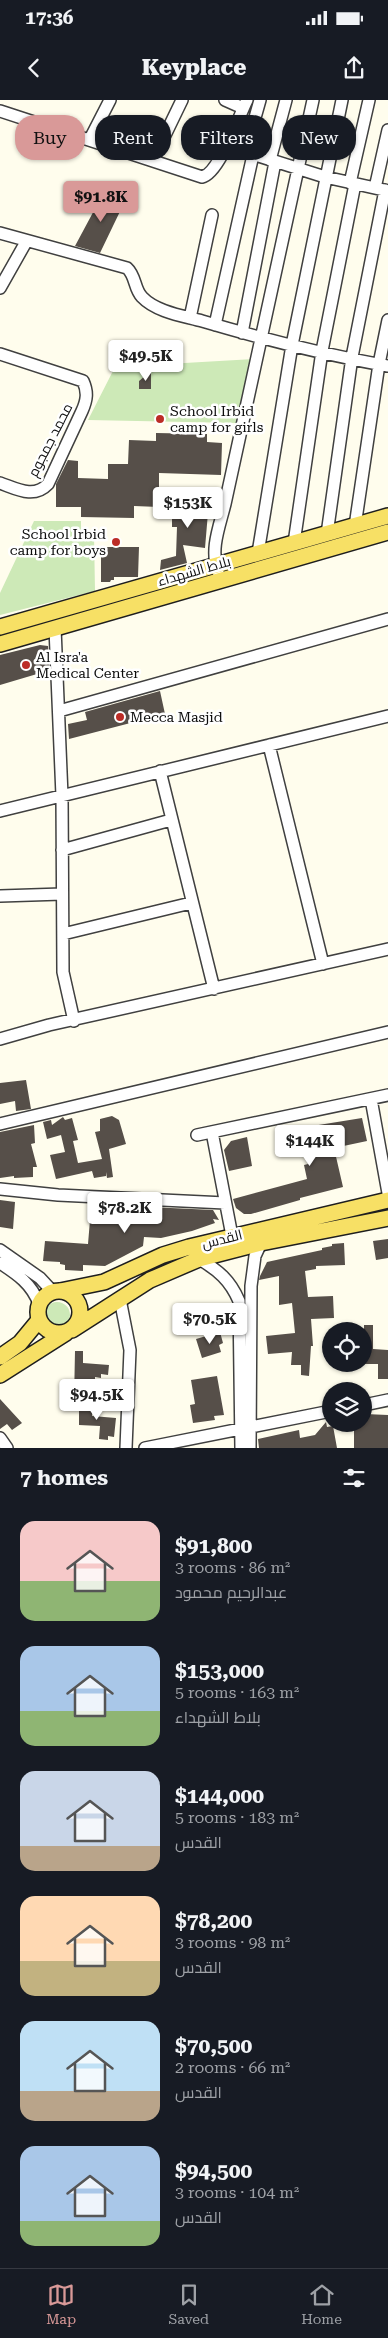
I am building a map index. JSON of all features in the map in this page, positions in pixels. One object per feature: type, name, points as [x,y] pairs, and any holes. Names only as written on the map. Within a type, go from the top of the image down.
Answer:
[{"type":"main road","name":"بلاط الشهداء","points":[[0,627],[388,516]]},
{"type":"main road","points":[[0,644],[388,532]]},
{"type":"main road","name":"القدس","points":[[56,1291],[104,1282],[176,1250],[388,1200]]},
{"type":"main road","name":"القدس","points":[[0,1375],[166,1272],[199,1259],[261,1244],[388,1218]]},
{"type":"main road","points":[[56,1291],[74,1296],[81,1310],[80,1317],[69,1331],[60,1334],[47,1330],[39,1320],[39,1304],[47,1294],[56,1291]]},
{"type":"main road","points":[[0,1357],[20,1343],[39,1320]]},
{"type":"street","points":[[90,139],[110,100]]},
{"type":"street","points":[[171,123],[182,100]]},
{"type":"street","points":[[225,100],[245,104]]},
{"type":"street","points":[[257,115],[260,100]]},
{"type":"street","points":[[242,333],[272,161],[286,100]]},
{"type":"street","points":[[221,581],[215,564],[214,544],[225,504],[313,100]]},
{"type":"street","points":[[258,553],[292,344],[342,100]]},
{"type":"street","points":[[294,543],[322,351],[369,100]]},
{"type":"street","points":[[0,110],[95,141]]},
{"type":"street","points":[[327,534],[352,357],[383,190],[388,130]]},
{"type":"street","points":[[153,160],[205,177],[217,160]]},
{"type":"street","points":[[215,325],[248,160]]},
{"type":"street","points":[[269,160],[325,177],[383,190]]},
{"type":"street","points":[[190,318],[212,215]]},
{"type":"street","points":[[0,234],[127,268],[132,273],[136,288],[143,299],[164,310],[261,339],[292,344],[384,365]]},
{"type":"street","points":[[0,288],[26,242]]},
{"type":"street","points":[[355,526],[384,365],[388,320]]},
{"type":"street","name":"محمد جمجوم","points":[[0,354],[83,380],[87,391],[87,400],[48,484],[41,490],[33,492],[0,484]]},
{"type":"street","points":[[59,711],[388,618]]},
{"type":"street","points":[[55,628],[62,796],[63,972],[74,1021]]},
{"type":"street","points":[[0,811],[388,716]]},
{"type":"street","points":[[269,746],[323,964]]},
{"type":"street","points":[[160,771],[191,903],[214,989]]},
{"type":"street","points":[[62,850],[171,820]]},
{"type":"street","points":[[0,896],[62,894]]},
{"type":"street","points":[[63,934],[191,903]]},
{"type":"street","points":[[0,1039],[388,949]]},
{"type":"street","points":[[0,1124],[388,1032]]},
{"type":"street","points":[[197,1135],[388,1095]]},
{"type":"street","points":[[372,1099],[388,1193]]},
{"type":"street","points":[[212,1132],[232,1236]]},
{"type":"street","points":[[0,1189],[58,1195],[225,1203]]},
{"type":"street","points":[[240,1448],[245,1428],[251,1286],[255,1256],[261,1244]]},
{"type":"street","points":[[0,1250],[30,1270],[56,1291]]},
{"type":"street","points":[[199,1259],[225,1276],[239,1301],[245,1428],[250,1448]]},
{"type":"street","points":[[0,1263],[28,1284],[35,1293],[39,1304]]},
{"type":"street","points":[[120,1299],[130,1350],[126,1448]]},
{"type":"street","points":[[372,1403],[388,1400]]},
{"type":"street","points":[[145,1448],[322,1413]]},
{"type":"street","points":[[0,1438],[7,1448]]},
{"type":"green space","points":[[254,359],[236,423],[88,420],[115,367]]},
{"type":"green space","points":[[34,521],[81,521],[81,534],[94,534],[95,591],[0,615],[0,593]]},
{"type":"green space","points":[[57,1302],[66,1306],[70,1315],[66,1324],[57,1328],[48,1324],[44,1315],[48,1306]]},
{"type":"building","points":[[105,190],[125,201],[100,253],[75,246]]},
{"type":"building","points":[[151,371],[151,389],[139,389],[139,381]]},
{"type":"building","points":[[156,433],[207,434],[207,442],[222,443],[221,475],[159,473],[159,507],[134,506],[134,518],[81,517],[81,507],[56,507],[56,484],[68,460],[78,461],[78,478],[108,479],[108,464],[128,464],[129,440],[156,441]]},
{"type":"building","points":[[172,500],[209,501],[205,548],[183,545],[187,563],[160,570],[161,560],[176,556],[177,527],[172,527]]},
{"type":"building","points":[[101,547],[139,547],[138,577],[114,577],[114,580],[110,582],[101,582]]},
{"type":"building","name":"Al Isra'a Medical Center","points":[[40,645],[48,646],[50,677],[39,680],[37,674],[0,685],[0,655]]},
{"type":"building","name":"Mecca Masjid","points":[[160,691],[165,714],[69,739],[68,724],[87,720],[85,712]]},
{"type":"building","points":[[26,1080],[31,1109],[16,1111],[15,1101],[0,1104],[0,1083]]},
{"type":"building","points":[[112,1116],[119,1120],[126,1144],[109,1149],[113,1177],[107,1178],[106,1172],[106,1176],[94,1178],[92,1171],[56,1179],[50,1155],[65,1152],[61,1135],[47,1139],[43,1122],[51,1120],[52,1125],[63,1117],[65,1120],[72,1118],[78,1140],[73,1141],[78,1163],[102,1159],[95,1132],[100,1131],[100,1119]]},
{"type":"building","points":[[362,1118],[367,1141],[334,1148],[343,1187],[300,1198],[300,1200],[251,1214],[244,1214],[236,1208],[233,1199],[307,1179],[304,1165],[308,1164],[300,1128]]},
{"type":"building","points":[[34,1125],[35,1143],[31,1144],[37,1167],[33,1167],[33,1177],[14,1178],[14,1176],[0,1178],[0,1132]]},
{"type":"building","points":[[247,1137],[252,1166],[229,1171],[224,1150],[231,1141]]},
{"type":"building","points":[[0,1200],[15,1202],[13,1229],[0,1227]]},
{"type":"building","points":[[106,1205],[112,1209],[128,1211],[128,1206],[213,1210],[219,1220],[213,1219],[215,1223],[192,1231],[161,1238],[144,1237],[143,1246],[105,1266],[83,1265],[83,1271],[65,1270],[65,1265],[60,1264],[60,1262],[43,1261],[45,1241],[88,1244],[91,1208],[105,1209]]},
{"type":"building","points":[[388,1239],[388,1258],[376,1260],[373,1241]]},
{"type":"building","points":[[344,1243],[345,1265],[316,1266],[316,1269],[305,1271],[308,1297],[333,1296],[334,1318],[311,1319],[313,1346],[311,1346],[309,1376],[301,1375],[301,1365],[291,1365],[292,1352],[268,1354],[266,1336],[295,1333],[292,1303],[279,1305],[279,1276],[259,1280],[260,1276],[267,1262],[322,1250],[322,1248],[332,1246],[332,1244]]},
{"type":"building","points":[[372,1325],[373,1349],[388,1350],[388,1379],[378,1379],[378,1364],[372,1364]]},
{"type":"building","points":[[220,1332],[223,1343],[219,1345],[221,1352],[202,1358],[196,1339]]},
{"type":"building","points":[[75,1351],[83,1351],[83,1363],[109,1365],[108,1375],[101,1374],[101,1378],[95,1377],[95,1381],[86,1381],[86,1398],[74,1401]]},
{"type":"building","points":[[217,1376],[224,1415],[214,1416],[215,1420],[193,1423],[190,1405],[195,1404],[191,1380]]},
{"type":"building","points":[[0,1399],[22,1423],[12,1430],[7,1424],[0,1429]]},
{"type":"building","points":[[79,1403],[92,1404],[92,1416],[116,1418],[114,1437],[108,1436],[108,1440],[99,1439],[100,1426],[79,1425]]},
{"type":"building","points":[[372,1414],[388,1415],[388,1448],[354,1448],[354,1432],[372,1432]]},
{"type":"building","points":[[322,1427],[322,1432],[334,1432],[337,1448],[259,1448],[258,1439],[299,1430],[300,1438],[315,1435]]},
{"type":"place","name":"School Irbid camp for girls","points":[[160,419]]},
{"type":"place","name":"School Irbid camp for boys","points":[[116,542]]},
{"type":"place","name":"Al Isra'a Medical Center","points":[[26,665]]},
{"type":"place","name":"Mecca Masjid","points":[[120,717]]}]
